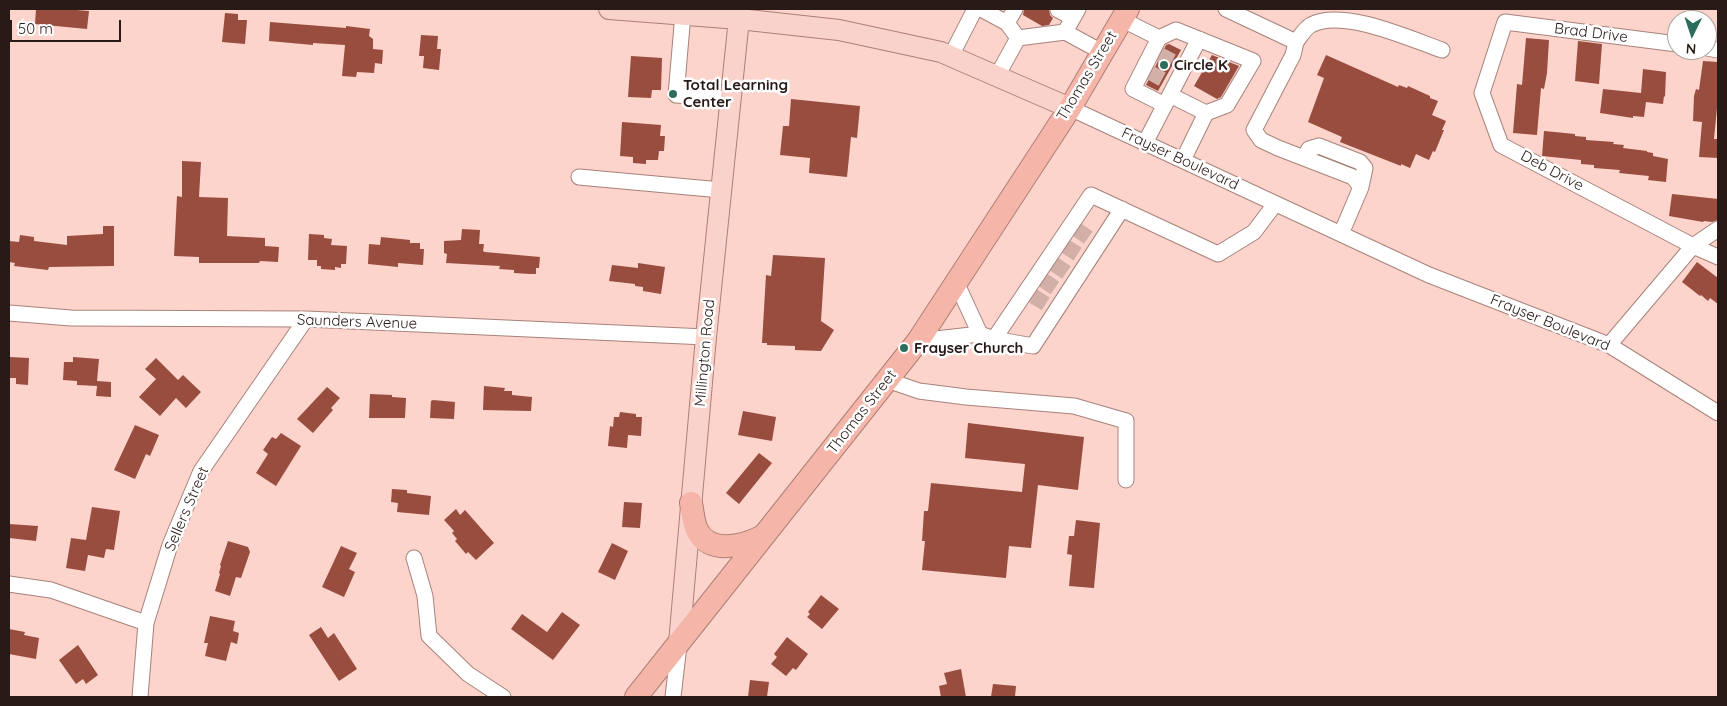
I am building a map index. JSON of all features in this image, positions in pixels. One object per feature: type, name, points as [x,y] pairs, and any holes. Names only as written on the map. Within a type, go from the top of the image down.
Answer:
[{"type":"highway","name":"Thomas Street","points":[[636,697],[918,341],[1070,108],[1125,14]]},
{"type":"highway","points":[[691,503],[697,530],[702,537],[711,542],[723,547],[737,546],[750,543],[763,536]]},
{"type":"main road","name":"Frayser Boulevard","points":[[609,9],[683,14],[740,14],[839,30],[941,52],[1070,108]]},
{"type":"main road","name":"Millington Road","points":[[679,643],[706,337],[740,14]]},
{"type":"street","points":[[950,56],[975,9]]},
{"type":"street","points":[[981,9],[1006,23],[1018,38]]},
{"type":"street","points":[[1006,23],[1015,9]]},
{"type":"street","points":[[1226,9],[1296,42]]},
{"type":"street","points":[[1058,10],[1072,20],[1102,52]]},
{"type":"street","points":[[683,14],[676,95],[731,99]]},
{"type":"street","points":[[1125,14],[1157,48]]},
{"type":"street","points":[[996,76],[1018,38],[1072,20]]},
{"type":"street","points":[[1341,234],[1361,186],[1353,177],[1261,140],[1254,130],[1293,55],[1296,42],[1309,26],[1318,22],[1362,22],[1442,50]]},
{"type":"street","name":"Brad Drive","points":[[1505,22],[1667,43]]},
{"type":"street","name":"Deb Drive","points":[[1505,22],[1482,93],[1501,145],[1693,246],[1718,257]]},
{"type":"street","points":[[1183,160],[1206,112],[1227,105],[1253,61],[1176,30],[1157,48],[1146,71],[1133,89],[1168,91],[1206,112]]},
{"type":"street","points":[[1145,143],[1179,65],[1199,39]]},
{"type":"street","name":"Frayser Boulevard","points":[[1070,108],[1429,275],[1609,345],[1718,413]]},
{"type":"street","points":[[579,177],[721,190]]},
{"type":"street","points":[[918,341],[987,336],[1033,346],[1040,301],[1050,285],[1051,262],[1092,195],[1218,254],[1254,232],[1275,204]]},
{"type":"street","points":[[987,336],[1040,301],[1050,285],[1072,276],[1095,242],[1122,209]]},
{"type":"street","points":[[1609,345],[1693,246],[1718,229]]},
{"type":"street","points":[[956,282],[987,336]]},
{"type":"street","name":"Saunders Avenue","points":[[9,314],[70,318],[306,319],[706,337]]},
{"type":"street","name":"Sellers Street","points":[[140,697],[146,623],[170,545],[201,471],[306,319]]},
{"type":"street","points":[[887,380],[919,391],[1074,406],[1126,421],[1126,480]]},
{"type":"street","points":[[414,558],[425,596],[428,636],[468,674],[503,697]]},
{"type":"street","points":[[9,584],[51,590],[146,623]]},
{"type":"street","name":"Millington Road","points":[[674,697],[679,643]]},
{"type":"building","points":[[36,9],[89,11],[87,29],[35,24]]},
{"type":"building","points":[[1024,9],[1049,9],[1050,15],[1053,18],[1049,25],[1042,26],[1023,15]]},
{"type":"building","points":[[225,13],[238,14],[238,20],[247,20],[245,44],[222,42]]},
{"type":"building","points":[[270,22],[370,29],[369,36],[373,39],[373,49],[383,50],[382,64],[375,63],[374,73],[357,72],[356,77],[342,76],[345,45],[313,43],[313,45],[269,41]]},
{"type":"building","points":[[421,35],[438,36],[437,49],[441,49],[439,70],[423,68],[424,56],[419,56]]},
{"type":"building","points":[[1526,38],[1549,40],[1547,73],[1544,89],[1541,88],[1537,135],[1513,133],[1517,84],[1522,85]]},
{"type":"building","points":[[1578,41],[1602,44],[1599,84],[1575,81]]},
{"type":"building","points":[[1169,44],[1181,50],[1158,91],[1146,85],[1166,45]]},
{"type":"building","points":[[1212,55],[1239,66],[1221,97],[1217,99],[1194,86]]},
{"type":"building","points":[[1326,55],[1398,87],[1399,85],[1407,88],[1408,86],[1438,101],[1432,115],[1446,121],[1435,152],[1433,151],[1429,160],[1416,154],[1410,168],[1401,164],[1401,166],[1340,142],[1342,137],[1308,122],[1324,78],[1317,75]]},
{"type":"building","points":[[631,56],[662,58],[661,90],[652,90],[651,98],[628,97]]},
{"type":"building","points":[[1703,61],[1718,62],[1718,98],[1714,139],[1718,139],[1718,158],[1699,157],[1702,122],[1693,121],[1694,96],[1696,89],[1699,90]]},
{"type":"building","points":[[1643,69],[1666,72],[1663,104],[1646,102],[1644,117],[1633,116],[1633,118],[1600,113],[1603,89],[1641,93]]},
{"type":"building","points":[[791,99],[860,106],[857,138],[851,137],[847,177],[809,173],[810,158],[780,155],[783,126],[789,126]]},
{"type":"building","points":[[622,122],[661,125],[660,136],[665,136],[664,151],[659,151],[658,160],[646,160],[646,164],[633,163],[633,157],[620,156]]},
{"type":"building","points":[[1544,131],[1575,134],[1575,136],[1586,137],[1586,140],[1614,142],[1613,144],[1624,145],[1623,148],[1647,151],[1653,153],[1653,156],[1668,159],[1666,182],[1648,180],[1649,176],[1619,173],[1620,170],[1594,168],[1594,165],[1581,164],[1581,160],[1542,156]]},
{"type":"building","points":[[182,161],[201,162],[199,197],[228,198],[227,236],[265,238],[265,246],[279,247],[278,262],[199,263],[199,257],[174,256],[177,196],[182,197]]},
{"type":"building","points":[[1672,194],[1718,199],[1718,220],[1703,222],[1669,216]]},
{"type":"building","points":[[103,226],[114,226],[114,266],[49,267],[48,270],[14,266],[15,263],[9,262],[9,241],[19,242],[20,235],[34,237],[34,241],[67,245],[67,236],[103,234]]},
{"type":"building","points":[[462,229],[480,230],[479,244],[484,244],[483,251],[485,252],[540,257],[539,268],[536,268],[536,274],[514,273],[514,270],[499,269],[500,266],[446,263],[447,254],[444,253],[444,241],[461,240]]},
{"type":"building","points":[[309,234],[324,235],[324,238],[332,239],[331,245],[347,246],[346,264],[341,264],[341,268],[335,267],[335,270],[321,269],[321,266],[317,266],[317,260],[308,260]]},
{"type":"building","points":[[381,237],[410,240],[410,243],[420,243],[420,249],[424,249],[423,265],[398,263],[398,267],[368,264],[369,244],[380,245]]},
{"type":"building","points":[[773,255],[825,258],[821,321],[834,330],[821,351],[795,350],[795,346],[767,345],[767,343],[762,343],[766,275],[771,276]]},
{"type":"building","points":[[1697,262],[1718,278],[1718,304],[1710,298],[1708,301],[1682,282]]},
{"type":"building","points":[[638,263],[665,267],[661,294],[643,291],[643,287],[635,286],[635,284],[609,281],[612,265],[638,268]]},
{"type":"building","points":[[9,357],[29,358],[28,385],[16,384],[16,378],[9,378]]},
{"type":"building","points":[[73,357],[99,359],[97,381],[111,382],[111,397],[96,396],[97,386],[77,385],[77,381],[63,380],[64,362],[73,362]]},
{"type":"building","points":[[156,358],[178,380],[183,375],[201,392],[186,408],[176,398],[160,416],[139,397],[156,379],[145,369]]},
{"type":"building","points":[[484,386],[505,388],[504,391],[512,391],[512,395],[532,397],[531,411],[483,410]]},
{"type":"building","points":[[327,387],[340,398],[331,408],[333,410],[313,433],[297,419]]},
{"type":"building","points":[[370,394],[406,398],[405,418],[369,418]]},
{"type":"building","points":[[431,401],[455,402],[454,419],[430,418]]},
{"type":"building","points":[[743,411],[776,417],[772,441],[738,435]]},
{"type":"building","points":[[620,412],[636,414],[636,417],[642,417],[641,436],[628,435],[627,448],[608,446],[610,426],[613,427],[614,417],[619,417]]},
{"type":"building","points":[[968,423],[1084,437],[1078,490],[1038,485],[1031,548],[1009,546],[1006,578],[922,570],[925,541],[922,541],[924,511],[928,511],[931,483],[1022,492],[1025,464],[965,458]]},
{"type":"building","points":[[135,425],[159,435],[150,456],[146,454],[135,479],[114,470]]},
{"type":"building","points":[[281,433],[301,446],[276,486],[256,473],[268,454],[263,450],[272,437],[276,439]]},
{"type":"building","points":[[759,453],[772,463],[739,504],[726,493]]},
{"type":"building","points":[[392,489],[407,490],[407,493],[431,496],[429,515],[397,512],[398,503],[391,502]]},
{"type":"building","points":[[624,502],[642,503],[640,528],[622,527]]},
{"type":"building","points":[[92,507],[120,511],[114,550],[106,549],[104,558],[88,555],[85,571],[66,568],[71,538],[86,540]]},
{"type":"building","points":[[456,509],[460,515],[465,510],[494,543],[476,560],[468,552],[466,554],[455,541],[457,539],[452,533],[454,531],[444,520]]},
{"type":"building","points":[[1076,520],[1100,523],[1094,588],[1069,586],[1072,555],[1067,554],[1069,536],[1074,536]]},
{"type":"building","points":[[9,524],[38,526],[36,541],[9,538]]},
{"type":"building","points":[[228,541],[248,547],[250,552],[241,578],[236,577],[230,596],[215,591],[220,574],[220,565]]},
{"type":"building","points":[[612,543],[628,551],[615,580],[598,572]]},
{"type":"building","points":[[341,546],[357,553],[349,569],[355,572],[344,597],[322,587]]},
{"type":"building","points":[[821,595],[839,609],[822,629],[807,617],[810,614],[808,612]]},
{"type":"building","points":[[562,612],[580,625],[553,660],[511,629],[522,614],[547,632]]},
{"type":"building","points":[[210,616],[235,621],[233,631],[239,633],[237,644],[231,642],[226,661],[205,656],[208,643],[204,643]]},
{"type":"building","points":[[321,627],[328,638],[334,633],[357,669],[339,681],[309,635]]},
{"type":"building","points":[[9,629],[25,632],[24,635],[39,638],[36,659],[9,654]]},
{"type":"building","points":[[787,637],[808,654],[796,670],[793,668],[786,676],[771,664],[777,657],[774,654]]},
{"type":"building","points":[[78,645],[98,675],[86,684],[83,679],[76,684],[59,660]]},
{"type":"building","points":[[961,669],[966,697],[941,697],[939,686],[947,684],[944,673]]},
{"type":"building","points":[[750,680],[769,682],[767,697],[748,697]]},
{"type":"building","points":[[993,684],[1016,686],[1015,697],[991,697]]},
{"type":"tunnel","points":[[1159,54],[1174,62]]},
{"type":"tunnel","points":[[1149,72],[1164,80]]},
{"type":"tunnel","points":[[1076,229],[1090,239]]},
{"type":"tunnel","points":[[1065,246],[1079,255]]},
{"type":"tunnel","points":[[1054,264],[1067,273]]},
{"type":"tunnel","points":[[1043,280],[1055,288]]},
{"type":"tunnel","points":[[1033,296],[1046,304]]},
{"type":"place","name":"Circle K","points":[[1164,65]]},
{"type":"place","name":"Total Learning Center","points":[[673,94]]},
{"type":"place","name":"Frayser Church","points":[[904,348]]}]
